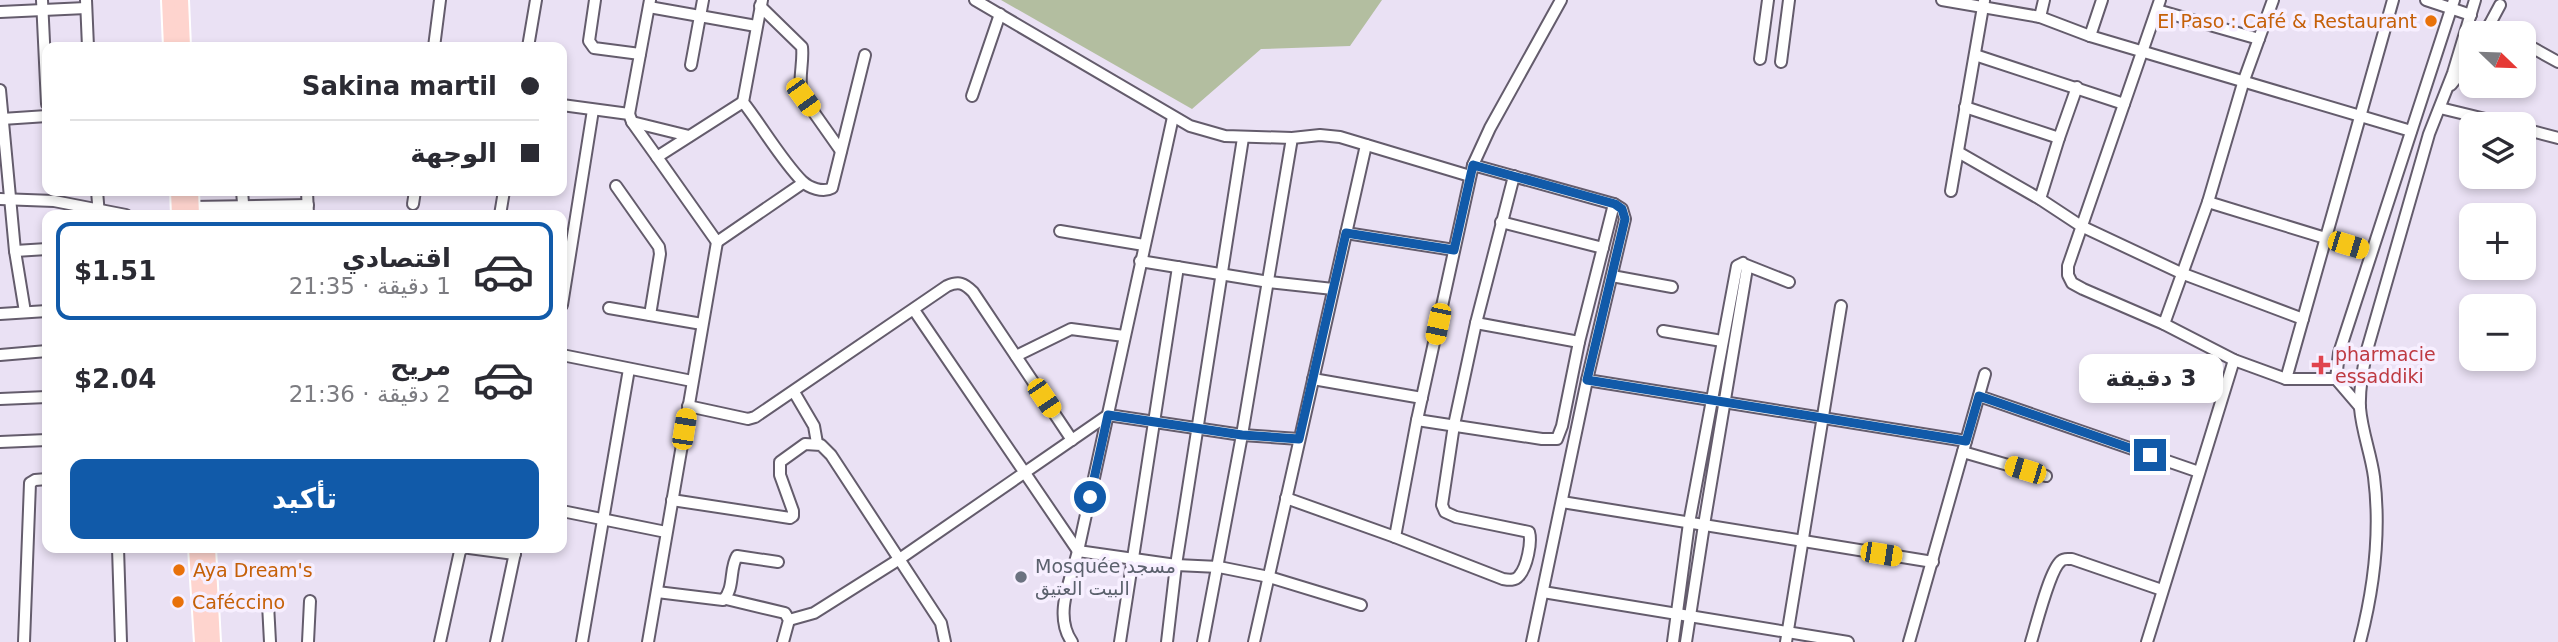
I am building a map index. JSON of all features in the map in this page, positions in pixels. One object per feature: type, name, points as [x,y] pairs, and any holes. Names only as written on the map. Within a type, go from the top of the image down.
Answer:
[{"type":"main road","points":[[169,0],[171,42]]},
{"type":"main road","points":[[181,0],[183,42]]},
{"type":"main road","points":[[196,553],[202,642]]},
{"type":"main road","points":[[208,553],[213,642]]},
{"type":"street","points":[[435,42],[440,0]]},
{"type":"street","points":[[529,42],[536,0]]},
{"type":"street","points":[[595,0],[589,41],[591,45],[594,48],[640,54]]},
{"type":"street","points":[[691,65],[703,0]]},
{"type":"street","points":[[975,0],[1173,117],[1209,132],[1243,138],[1329,135],[1471,171],[1514,176],[1615,204],[1622,209],[1625,219],[1587,380],[1532,642]]},
{"type":"street","points":[[1395,537],[1417,420],[1471,171],[1490,128],[1561,0]]},
{"type":"street","points":[[1760,59],[1768,0]]},
{"type":"street","points":[[1780,62],[1788,0]]},
{"type":"street","points":[[1942,0],[1984,3],[2040,18],[2090,36],[2412,131]]},
{"type":"street","points":[[2040,18],[2044,0]]},
{"type":"street","points":[[2090,36],[2102,0]]},
{"type":"street","points":[[2164,324],[2208,202],[2244,80],[2273,0]]},
{"type":"street","points":[[2286,379],[2393,0]]},
{"type":"street","points":[[2426,0],[2453,4],[2471,15]]},
{"type":"street","points":[[2360,642],[2370,597],[2376,546],[2374,477],[2360,407],[2367,350],[2429,134],[2447,90],[2475,0]]},
{"type":"street","points":[[717,242],[631,118],[649,3],[756,26]]},
{"type":"street","points":[[761,3],[743,102],[803,183],[819,190],[827,191],[832,188],[864,55]]},
{"type":"street","points":[[761,3],[802,47],[804,61],[800,90],[841,151]]},
{"type":"street","points":[[1951,191],[1984,3]]},
{"type":"street","points":[[0,12],[43,5],[86,4],[88,42]]},
{"type":"street","points":[[2360,407],[2336,379],[2339,353],[2453,4]]},
{"type":"street","points":[[43,5],[44,42]]},
{"type":"street","points":[[2259,38],[2158,5],[2081,226],[2068,266],[2068,275],[2072,282],[2235,360],[2286,379],[2336,379]]},
{"type":"street","points":[[2491,21],[2500,5]]},
{"type":"street","points":[[972,96],[1000,14]]},
{"type":"street","points":[[2536,50],[2558,62]]},
{"type":"street","points":[[1975,55],[2124,104]]},
{"type":"street","points":[[2447,90],[2459,75]]},
{"type":"street","points":[[2040,199],[2077,87]]},
{"type":"street","points":[[0,90],[6,200],[25,312]]},
{"type":"street","points":[[657,157],[743,102]]},
{"type":"street","points":[[567,106],[631,118],[689,136]]},
{"type":"street","points":[[1965,107],[2059,138]]},
{"type":"street","points":[[2440,107],[2459,112]]},
{"type":"street","points":[[567,274],[593,110]]},
{"type":"street","points":[[2,120],[42,116]]},
{"type":"street","points":[[1072,642],[1063,625],[1063,609],[1173,117]]},
{"type":"street","points":[[2536,132],[2558,138]]},
{"type":"street","points":[[1167,642],[1176,565],[1243,138]]},
{"type":"street","points":[[1203,642],[1219,567],[1292,138]]},
{"type":"street","points":[[1254,642],[1366,145]]},
{"type":"street","points":[[1958,152],[2081,226],[2181,273],[2303,319]]},
{"type":"street","points":[[1286,498],[1503,579],[1513,580],[1522,572],[1530,540],[1529,532],[1456,516],[1443,510],[1442,497],[1476,323],[1514,176]]},
{"type":"street","points":[[648,642],[717,242],[803,183]]},
{"type":"street","points":[[616,186],[659,247],[650,315]]},
{"type":"street","points":[[6,200],[54,196],[91,210]]},
{"type":"street","points":[[413,204],[414,196]]},
{"type":"street","points":[[2208,202],[2371,252]]},
{"type":"street","points":[[1417,420],[1556,439],[1562,426],[1579,342],[1615,204]]},
{"type":"street","points":[[244,210],[308,210]]},
{"type":"street","points":[[1501,222],[1603,248]]},
{"type":"street","points":[[1060,231],[1144,245]]},
{"type":"street","points":[[1346,233],[1454,250]]},
{"type":"street","points":[[15,251],[42,249]]},
{"type":"street","points":[[1140,261],[1269,282],[1333,289]]},
{"type":"street","points":[[1673,642],[1689,523],[1737,266],[1746,265],[1789,282]]},
{"type":"street","points":[[1686,642],[1746,265]]},
{"type":"street","points":[[1120,642],[1178,267]]},
{"type":"street","points":[[1612,276],[1672,287]]},
{"type":"street","points":[[688,405],[748,419],[763,413],[947,286],[961,283],[973,292],[1072,440]]},
{"type":"street","points":[[1787,637],[1841,306]]},
{"type":"street","points":[[609,307],[702,324]]},
{"type":"street","points":[[914,310],[1078,551],[1176,565],[1219,567],[1269,577],[1361,605]]},
{"type":"street","points":[[0,314],[42,311]]},
{"type":"street","points":[[1476,323],[1579,342]]},
{"type":"street","points":[[1016,356],[1071,329],[1124,336]]},
{"type":"street","points":[[1663,331],[1722,341]]},
{"type":"street","points":[[0,355],[42,351]]},
{"type":"street","points":[[567,356],[692,381]]},
{"type":"street","points":[[2147,642],[2235,360]]},
{"type":"street","points":[[582,642],[629,369]]},
{"type":"street","points":[[1909,642],[1986,374]]},
{"type":"street","points":[[1313,379],[1422,398]]},
{"type":"street","points":[[1587,380],[1823,418],[1964,446],[2046,476]]},
{"type":"street","points":[[794,392],[814,426],[817,443],[831,455],[942,624],[945,642]]},
{"type":"street","points":[[1979,396],[2199,472]]},
{"type":"street","points":[[0,399],[42,397]]},
{"type":"street","points":[[789,620],[814,614],[1108,415],[1242,435],[1299,439]]},
{"type":"street","points":[[0,442],[42,440]]},
{"type":"street","points":[[672,500],[790,519],[793,510],[780,475],[780,462],[805,444],[817,443]]},
{"type":"street","points":[[24,642],[30,483],[42,479]]},
{"type":"street","points":[[1562,502],[1933,562]]},
{"type":"street","points":[[567,512],[666,532]]},
{"type":"street","points":[[118,553],[121,642]]},
{"type":"street","points":[[440,642],[460,553]]},
{"type":"street","points":[[496,642],[515,553]]},
{"type":"street","points":[[726,598],[737,556],[778,562]]},
{"type":"street","points":[[2031,642],[2052,574],[2060,561],[2065,559],[2072,559],[2162,590]]},
{"type":"street","points":[[657,592],[706,599],[726,598],[786,613],[789,620],[783,642]]},
{"type":"street","points":[[1543,592],[1691,616],[1787,637],[1848,642]]},
{"type":"street","points":[[308,642],[310,601]]},
{"type":"street","points":[[268,604],[270,642]]},
{"type":"green space","points":[[1001,0],[1382,0],[1350,46],[1261,49],[1192,109]]},
{"type":"place","name":"El Paso : Café & Restaurant","points":[[2431,21]]},
{"type":"place","name":"pharmacie essaddiki","points":[[2321,365]]},
{"type":"place","name":"Aya Dream's","points":[[179,570]]},
{"type":"place","name":"Mosquée مسجد البيت العتيق","points":[[1021,577]]},
{"type":"place","name":"Caféccino","points":[[178,602]]},
{"type":"route","points":[[1090,497],[1108,415],[1242,435],[1299,439],[1346,233],[1454,250],[1473,165],[1615,204],[1625,213],[1587,380],[1966,441],[1979,396],[2150,455]]}]
